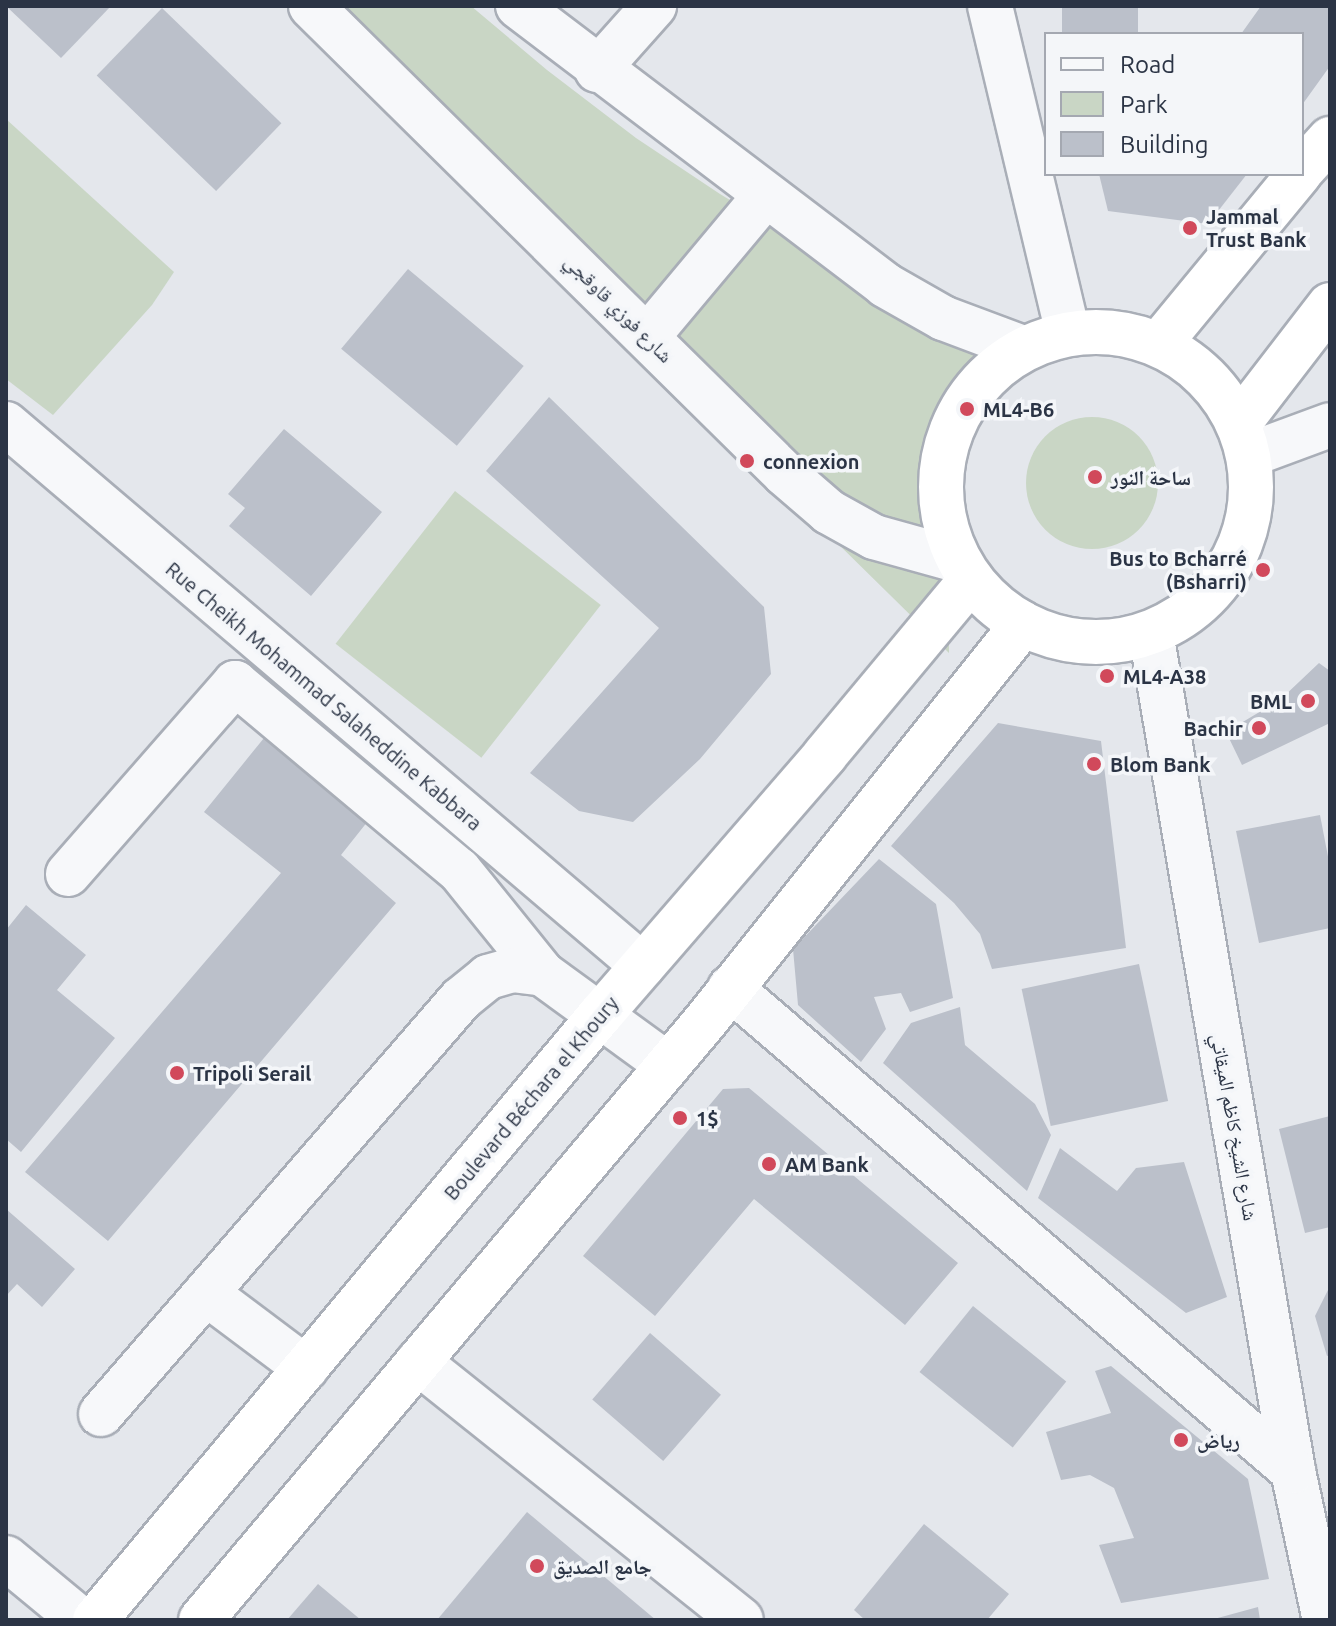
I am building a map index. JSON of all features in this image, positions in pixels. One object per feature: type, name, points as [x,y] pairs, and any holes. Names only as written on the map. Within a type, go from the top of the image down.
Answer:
[{"type":"highway","points":[[1304,168],[1330,139]]},
{"type":"highway","points":[[1159,344],[1297,176]]},
{"type":"highway","points":[[1244,439],[1330,305]]},
{"type":"highway","points":[[1114,331],[1159,344],[1198,368],[1221,393],[1244,439],[1252,499],[1243,542],[1221,581],[1190,612],[1151,633],[1108,642],[1064,640],[1023,624],[994,605],[964,570],[942,513],[941,465],[956,417],[984,377],[1023,348],[1068,333],[1114,331]]},
{"type":"highway","name":"Boulevard Béchara el Khoury","points":[[95,1620],[643,966],[964,570]]},
{"type":"highway","points":[[201,1620],[668,1065],[1023,624]]},
{"type":"street","name":"شارع فوزي قاوقجي","points":[[311,6],[785,474],[829,512],[874,537],[964,570]]},
{"type":"street","points":[[518,6],[597,70],[885,285],[943,318],[1023,348]]},
{"type":"street","points":[[597,70],[654,6]]},
{"type":"street","points":[[990,6],[1068,333]]},
{"type":"street","points":[[648,336],[765,196]]},
{"type":"street","name":"Rue Cheikh Mohammad Salaheddine Kabbara","points":[[6,424],[643,966]]},
{"type":"street","points":[[1244,439],[1330,425]]},
{"type":"street","name":"شارع الشيخ كاظم الميقاتي","points":[[1151,633],[1293,1471],[1325,1620]]},
{"type":"street","points":[[68,874],[235,683],[459,870],[543,974],[668,1065]]},
{"type":"street","points":[[101,1414],[461,999],[488,977],[512,970],[543,974]]},
{"type":"street","points":[[730,988],[1293,1471]]},
{"type":"street","points":[[206,1293],[306,1368]]},
{"type":"street","points":[[418,1362],[741,1620]]},
{"type":"street","points":[[6,1558],[81,1620]]},
{"type":"green space","points":[[291,6],[471,6],[547,70],[636,138],[720,194],[988,357],[958,437],[948,533],[949,653]]},
{"type":"green space","points":[[6,119],[174,272],[152,305],[53,415],[6,379]]},
{"type":"green space","points":[[1092,417],[1117,422],[1139,436],[1153,458],[1158,483],[1153,508],[1139,530],[1117,544],[1092,549],[1067,544],[1045,530],[1031,508],[1026,483],[1031,458],[1045,436],[1067,422]]},
{"type":"green space","points":[[455,491],[601,605],[481,758],[336,644]]},
{"type":"building","points":[[6,6],[111,6],[61,58]]},
{"type":"building","points":[[1062,6],[1138,6],[1138,32],[1062,32]]},
{"type":"building","points":[[1261,6],[1330,6],[1330,66],[1304,102],[1304,32],[1242,32]]},
{"type":"building","points":[[162,8],[281,123],[216,191],[97,76]]},
{"type":"building","points":[[1099,176],[1245,176],[1208,224],[1108,211]]},
{"type":"building","points":[[408,269],[524,366],[457,446],[341,349]]},
{"type":"building","points":[[549,397],[764,607],[771,674],[700,759],[633,822],[579,811],[530,773],[659,628],[486,471]]},
{"type":"building","points":[[284,429],[382,512],[311,596],[229,526],[245,508],[228,494]]},
{"type":"building","points":[[1319,663],[1330,671],[1330,723],[1242,765],[1226,732],[1281,699]]},
{"type":"building","points":[[998,723],[1101,741],[1126,948],[992,969],[980,934],[954,903],[891,846]]},
{"type":"building","points":[[264,738],[368,821],[341,855],[396,903],[108,1241],[25,1172],[281,873],[204,812]]},
{"type":"building","points":[[1320,815],[1330,867],[1330,928],[1259,943],[1236,831]]},
{"type":"building","points":[[879,859],[936,904],[953,998],[910,1012],[901,993],[874,997],[886,1029],[861,1062],[798,1005],[793,949]]},
{"type":"building","points":[[26,905],[86,955],[57,990],[115,1038],[21,1152],[6,1139],[6,930]]},
{"type":"building","points":[[1139,964],[1168,1101],[1051,1126],[1022,989]]},
{"type":"building","points":[[960,1007],[965,1045],[1035,1104],[1051,1135],[1027,1191],[883,1063],[911,1023]]},
{"type":"building","points":[[749,1088],[958,1263],[905,1325],[754,1199],[655,1316],[583,1256],[723,1089]]},
{"type":"building","points":[[1330,1116],[1330,1227],[1305,1233],[1279,1129]]},
{"type":"building","points":[[1060,1148],[1117,1191],[1136,1168],[1184,1162],[1227,1297],[1186,1313],[1038,1198]]},
{"type":"building","points":[[6,1209],[75,1269],[42,1307],[17,1284],[6,1296]]},
{"type":"building","points":[[1330,1286],[1330,1355],[1327,1356],[1315,1316]]},
{"type":"building","points":[[973,1306],[1066,1382],[1013,1448],[920,1372]]},
{"type":"building","points":[[650,1333],[721,1395],[663,1461],[592,1399]]},
{"type":"building","points":[[1111,1366],[1248,1479],[1269,1579],[1121,1603],[1099,1545],[1134,1538],[1114,1488],[1090,1475],[1061,1480],[1046,1432],[1111,1413],[1095,1371]]},
{"type":"building","name":"جامع الصديق","points":[[527,1512],[656,1620],[437,1620]]},
{"type":"building","points":[[924,1524],[1009,1594],[987,1620],[865,1620],[854,1610]]},
{"type":"building","points":[[318,1584],[361,1620],[287,1620]]},
{"type":"building","points":[[1258,1607],[1260,1620],[1214,1620],[1214,1619]]},
{"type":"place","name":"Jammal Trust Bank","points":[[1190,228]]},
{"type":"place","name":"ML4-B6","points":[[967,409]]},
{"type":"place","name":"connexion","points":[[747,461]]},
{"type":"place","name":"ساحة النور","points":[[1095,477]]},
{"type":"place","name":"Bus to Bcharré (Bsharri)","points":[[1263,570]]},
{"type":"place","name":"ML4-A38","points":[[1107,676]]},
{"type":"place","name":"BML","points":[[1308,701]]},
{"type":"place","name":"Bachir","points":[[1259,728]]},
{"type":"place","name":"Blom Bank","points":[[1094,764]]},
{"type":"place","name":"Tripoli Serail","points":[[177,1073]]},
{"type":"place","name":"1$","points":[[680,1118]]},
{"type":"place","name":"AM Bank","points":[[769,1164]]},
{"type":"place","name":"رياض","points":[[1181,1440]]},
{"type":"place","name":"جامع الصديق","points":[[537,1566]]}]
